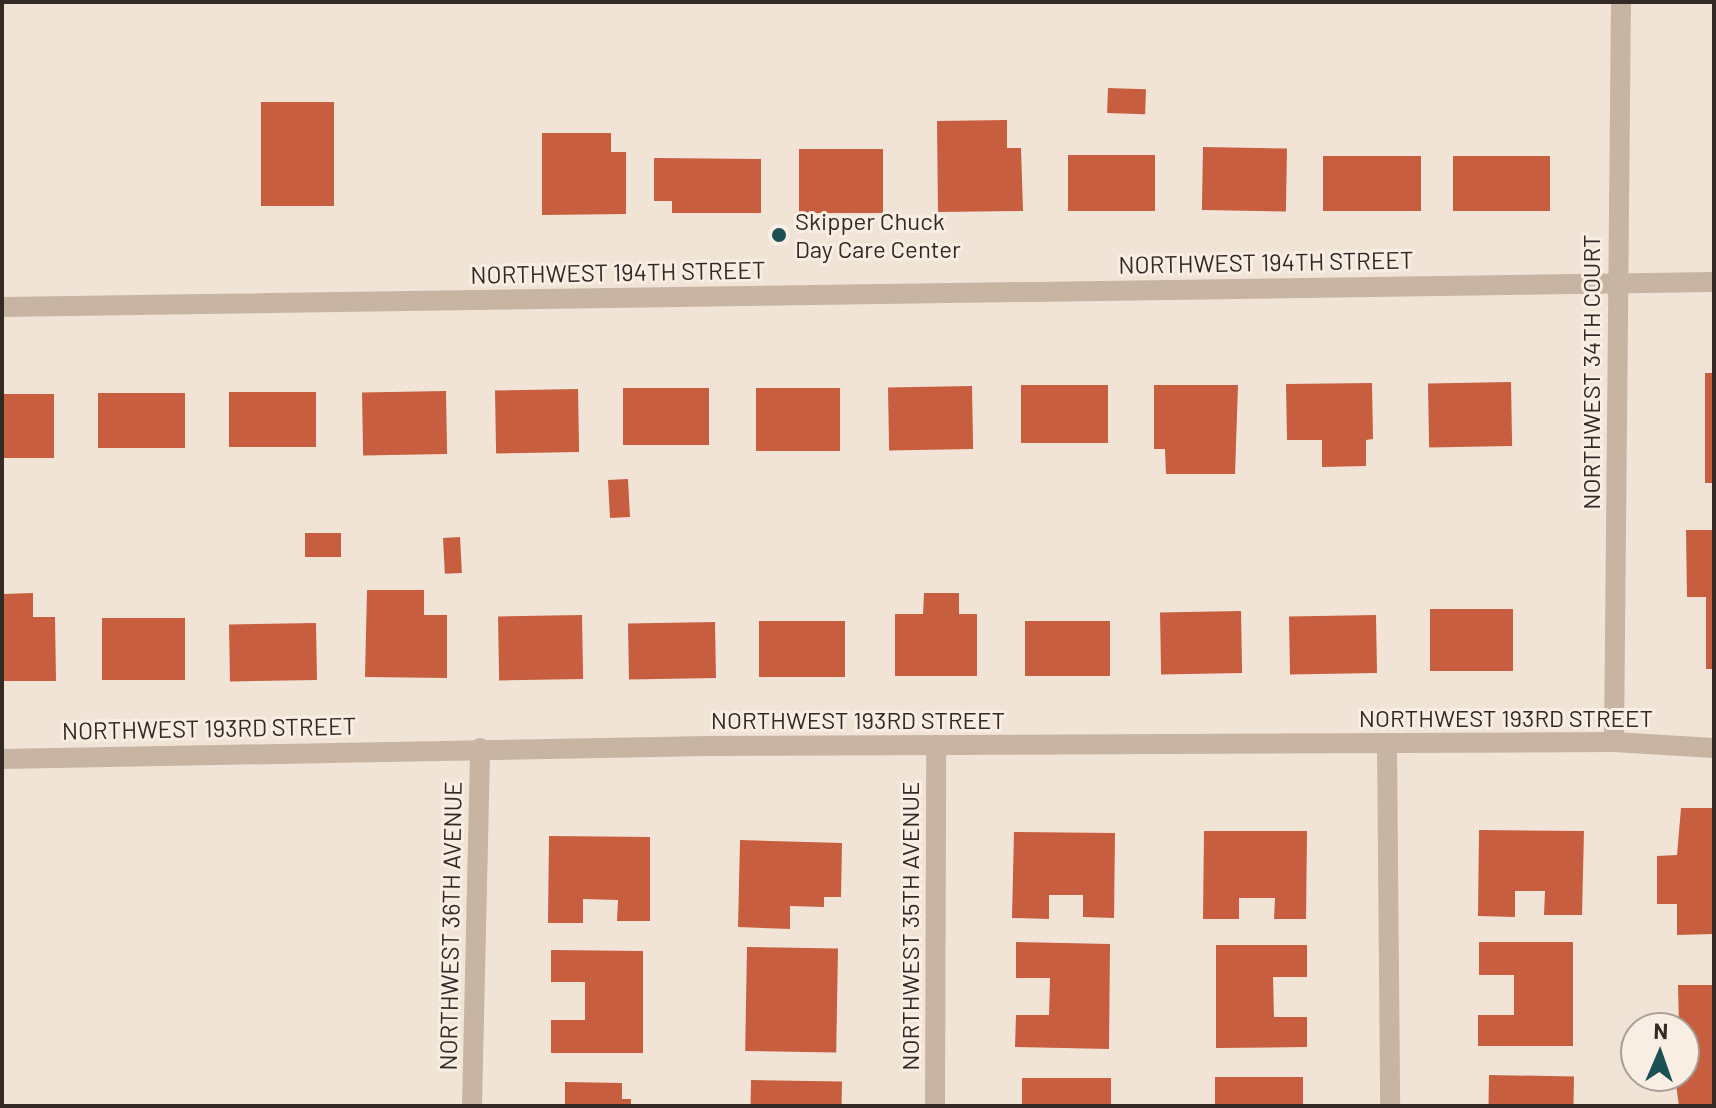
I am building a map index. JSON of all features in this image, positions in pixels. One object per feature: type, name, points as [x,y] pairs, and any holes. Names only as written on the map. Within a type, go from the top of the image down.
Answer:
[{"type":"street","name":"NORTHWEST 34TH COURT","points":[[1614,742],[1621,2]]},
{"type":"street","name":"NORTHWEST 194TH STREET","points":[[2,307],[1714,282]]},
{"type":"street","name":"NORTHWEST 193RD STREET","points":[[2,759],[480,748],[936,745],[1614,742],[1714,748]]},
{"type":"street","points":[[1387,744],[1390,1106]]},
{"type":"street","name":"NORTHWEST 35TH AVENUE","points":[[935,1106],[936,745]]},
{"type":"street","name":"NORTHWEST 36TH AVENUE","points":[[472,1106],[480,748]]},
{"type":"building","points":[[1108,88],[1146,89],[1145,114],[1107,113]]},
{"type":"building","points":[[261,102],[334,102],[334,206],[261,206]]},
{"type":"building","points":[[1007,120],[1007,148],[1021,148],[1023,211],[938,212],[937,121]]},
{"type":"building","points":[[542,133],[611,133],[611,152],[626,152],[626,214],[542,215]]},
{"type":"building","points":[[1203,147],[1287,148],[1286,211],[1202,210]]},
{"type":"building","points":[[799,149],[883,149],[883,213],[799,213]]},
{"type":"building","points":[[1068,155],[1155,155],[1155,211],[1068,211]]},
{"type":"building","points":[[1323,156],[1421,156],[1421,211],[1323,211]]},
{"type":"building","points":[[1453,156],[1550,156],[1550,211],[1453,211]]},
{"type":"building","points":[[654,158],[761,159],[761,213],[672,213],[672,201],[654,201]]},
{"type":"building","points":[[1705,373],[1714,373],[1714,483],[1705,483]]},
{"type":"building","points":[[1511,382],[1512,446],[1429,447],[1428,383]]},
{"type":"building","points":[[1372,383],[1373,439],[1366,440],[1366,466],[1322,467],[1322,440],[1287,440],[1286,384]]},
{"type":"building","points":[[1021,385],[1108,385],[1108,443],[1021,443]]},
{"type":"building","points":[[1154,385],[1238,385],[1235,474],[1166,474],[1165,449],[1154,449]]},
{"type":"building","points":[[972,386],[973,449],[889,450],[888,387]]},
{"type":"building","points":[[623,388],[709,388],[709,445],[623,445]]},
{"type":"building","points":[[756,388],[840,388],[840,451],[756,451]]},
{"type":"building","points":[[578,389],[579,452],[496,453],[495,390]]},
{"type":"building","points":[[446,391],[447,454],[363,455],[362,392]]},
{"type":"building","points":[[229,392],[316,392],[316,447],[229,447]]},
{"type":"building","points":[[98,393],[185,393],[185,448],[98,448]]},
{"type":"building","points":[[2,394],[54,394],[54,458],[2,458]]},
{"type":"building","points":[[628,479],[630,517],[610,518],[608,480]]},
{"type":"building","points":[[1686,530],[1714,530],[1714,669],[1706,669],[1706,597],[1687,597]]},
{"type":"building","points":[[305,533],[341,533],[341,557],[305,557]]},
{"type":"building","points":[[460,537],[462,573],[445,574],[443,538]]},
{"type":"building","points":[[367,590],[424,590],[424,615],[447,615],[447,678],[365,677]]},
{"type":"building","points":[[33,593],[33,617],[55,617],[56,681],[2,681],[2,594]]},
{"type":"building","points":[[924,593],[959,593],[959,614],[977,614],[977,676],[895,676],[895,614],[923,614]]},
{"type":"building","points":[[1430,609],[1513,609],[1513,671],[1430,671]]},
{"type":"building","points":[[1241,611],[1242,673],[1161,674],[1160,612]]},
{"type":"building","points":[[582,615],[583,679],[499,680],[498,616]]},
{"type":"building","points":[[1376,615],[1377,673],[1290,675],[1289,617]]},
{"type":"building","points":[[102,618],[185,618],[185,680],[102,680]]},
{"type":"building","points":[[759,621],[845,621],[845,677],[759,677]]},
{"type":"building","points":[[1025,621],[1110,621],[1110,676],[1025,676]]},
{"type":"building","points":[[715,622],[716,678],[629,680],[628,624]]},
{"type":"building","points":[[316,623],[317,680],[230,682],[229,625]]},
{"type":"building","points":[[1681,808],[1714,808],[1714,934],[1677,935],[1677,904],[1657,904],[1657,856],[1677,855]]},
{"type":"building","points":[[1479,830],[1584,831],[1582,915],[1544,915],[1545,891],[1515,891],[1515,917],[1478,916]]},
{"type":"building","points":[[1204,831],[1307,831],[1306,919],[1274,919],[1275,898],[1239,898],[1239,919],[1203,919]]},
{"type":"building","points":[[1014,832],[1115,833],[1114,918],[1083,917],[1083,895],[1049,895],[1049,919],[1012,918]]},
{"type":"building","points":[[549,836],[650,837],[650,921],[617,921],[618,900],[583,899],[583,923],[548,923]]},
{"type":"building","points":[[740,840],[842,843],[841,897],[824,897],[824,907],[790,906],[790,929],[738,927]]},
{"type":"building","points":[[1016,942],[1110,944],[1109,1049],[1015,1047],[1016,1015],[1049,1015],[1050,978],[1016,978]]},
{"type":"building","points":[[1479,942],[1573,942],[1573,1046],[1478,1046],[1478,1015],[1514,1015],[1514,975],[1479,975]]},
{"type":"building","points":[[1216,945],[1307,945],[1307,977],[1273,977],[1274,1017],[1307,1017],[1307,1047],[1216,1048]]},
{"type":"building","points":[[747,947],[838,949],[836,1053],[745,1051]]},
{"type":"building","points":[[551,950],[643,951],[643,1053],[551,1053],[551,1020],[585,1020],[585,982],[551,982]]},
{"type":"building","points":[[1678,985],[1714,985],[1714,1106],[1679,1106],[1677,1092],[1700,1092],[1700,1012],[1679,1012]]},
{"type":"building","points":[[1489,1075],[1574,1076],[1573,1106],[1488,1106]]},
{"type":"building","points":[[1215,1077],[1303,1077],[1303,1106],[1215,1106]]},
{"type":"building","points":[[1022,1078],[1111,1078],[1111,1106],[1022,1106]]},
{"type":"building","points":[[751,1080],[842,1082],[842,1106],[751,1106]]},
{"type":"building","points":[[565,1082],[622,1083],[622,1099],[631,1099],[631,1106],[565,1106]]},
{"type":"place","name":"Skipper Chuck Day Care Center","points":[[779,235]]}]
